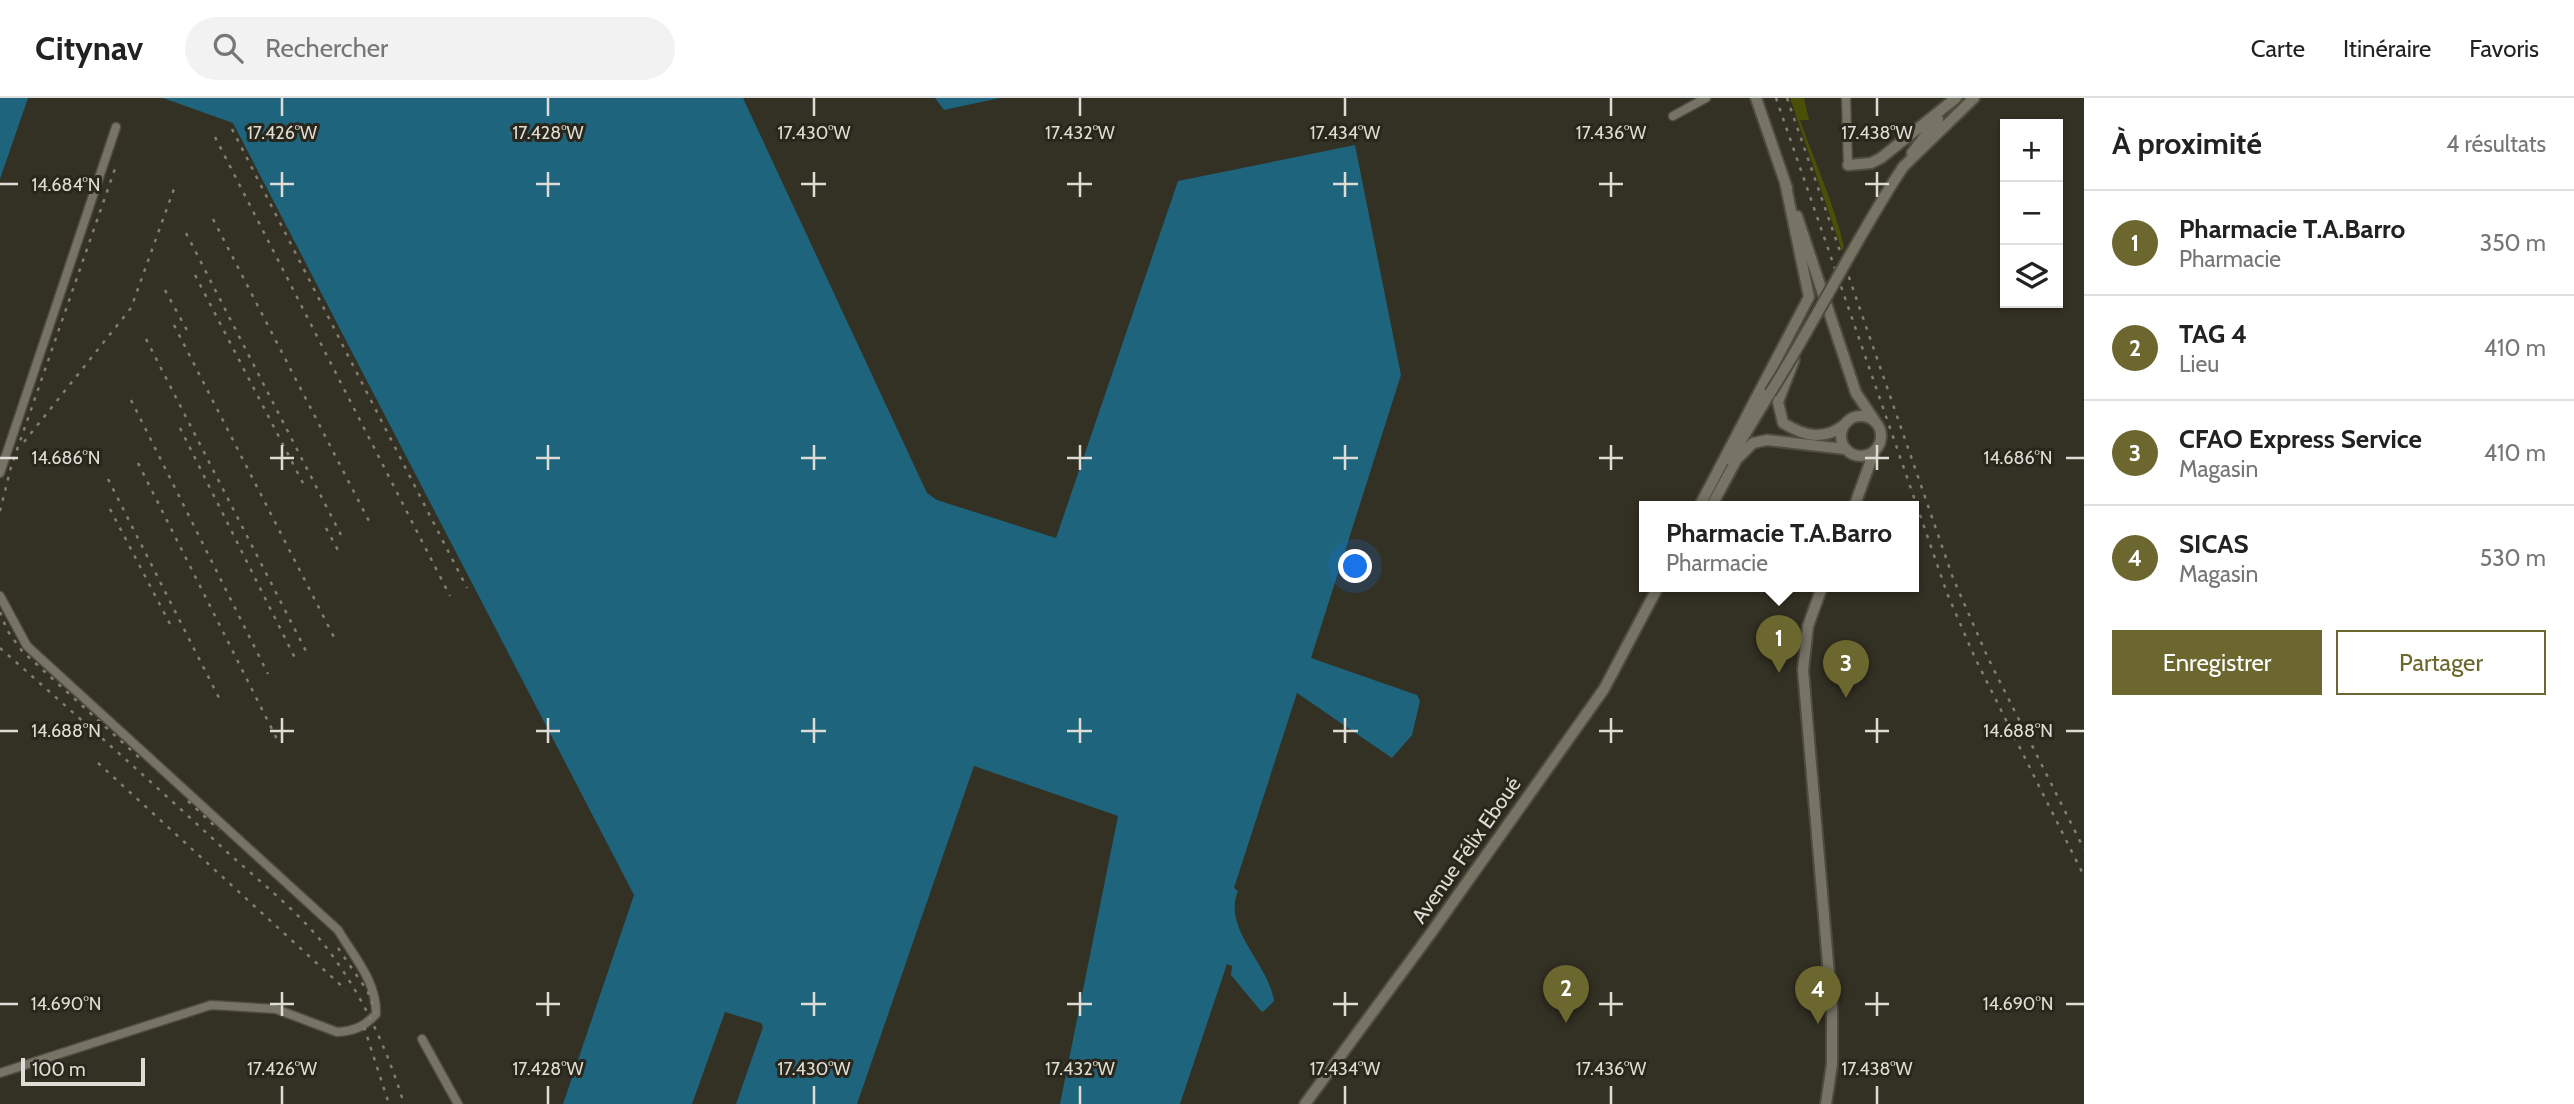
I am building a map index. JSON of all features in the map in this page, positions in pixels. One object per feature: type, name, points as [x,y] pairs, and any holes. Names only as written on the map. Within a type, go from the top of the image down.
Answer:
[{"type":"street","points":[[1673,116],[1706,98]]},
{"type":"street","points":[[1756,98],[1824,290],[1856,393],[1875,421],[1881,437],[1857,501]]},
{"type":"street","points":[[1846,98],[1848,165],[1871,163],[1881,158],[1953,99]]},
{"type":"street","points":[[1924,141],[1974,98]]},
{"type":"street","points":[[1704,501],[1775,393],[1868,220],[1953,99]]},
{"type":"street","points":[[0,473],[116,127]]},
{"type":"street","points":[[1785,182],[1809,297]]},
{"type":"street","points":[[1703,501],[1809,297],[1824,290]]},
{"type":"street","points":[[1775,393],[1783,423],[1799,432],[1831,434],[1862,415],[1875,421]]},
{"type":"street","points":[[1856,393],[1840,435],[1865,481]]},
{"type":"street","points":[[1754,423],[1769,440]]},
{"type":"street","points":[[1714,501],[1754,423]]},
{"type":"street","points":[[1769,440],[1783,423]]},
{"type":"street","points":[[1737,460],[1753,443],[1769,440],[1848,451],[1861,456],[1874,452]]},
{"type":"street","name":"Avenue Félix Eboué","points":[[1648,611],[1656,592]]},
{"type":"street","name":"Avenue Félix Eboué","points":[[1305,1104],[1431,933],[1604,689],[1661,592]]},
{"type":"street","points":[[1820,592],[1808,626],[1803,670],[1832,1010],[1832,1064],[1826,1104]]},
{"type":"street","points":[[0,596],[27,646],[338,930],[371,982],[376,999],[376,1014],[364,1026],[337,1032],[268,1007],[211,1005],[0,1073]]},
{"type":"street","points":[[422,1039],[458,1104]]},
{"type":"shaded area","points":[[1790,98],[1804,98],[1809,120],[1800,120],[1835,215],[1844,247],[1842,251]]},
{"type":"water","points":[[0,98],[28,98],[0,179]]},
{"type":"water","points":[[163,98],[743,98],[927,493],[937,500],[1056,538],[1178,181],[1355,145],[1401,375],[1311,658],[1417,695],[1420,701],[1412,735],[1392,758],[1297,693],[1234,888],[1238,891],[1236,919],[1264,974],[1274,1001],[1263,1012],[1260,1010],[1231,975],[1232,966],[1227,964],[1180,1104],[1060,1104],[1118,816],[974,766],[857,1104],[736,1104],[763,1027],[761,1023],[725,1012],[692,1104],[563,1104],[634,895],[233,123]]},
{"type":"water","points":[[935,98],[1000,98],[944,110]]},
{"type":"railway","points":[[1776,98],[1915,501]]},
{"type":"railway","points":[[1787,98],[1953,578],[1988,658],[2084,849]]},
{"type":"railway","points":[[232,129],[467,588]]},
{"type":"railway","points":[[215,137],[450,596]]},
{"type":"railway","points":[[0,511],[11,467],[117,163]]},
{"type":"railway","points":[[24,442],[131,308],[175,186]]},
{"type":"railway","points":[[213,219],[370,523]]},
{"type":"railway","points":[[186,233],[342,537]]},
{"type":"railway","points":[[195,275],[305,487]]},
{"type":"railway","points":[[165,290],[189,334]]},
{"type":"railway","points":[[174,325],[336,641]]},
{"type":"railway","points":[[146,339],[308,655]]},
{"type":"railway","points":[[131,400],[268,674]]},
{"type":"railway","points":[[180,428],[296,660]]},
{"type":"railway","points":[[138,463],[279,743]]},
{"type":"railway","points":[[108,479],[219,698]]},
{"type":"railway","points":[[110,509],[170,624]]},
{"type":"railway","points":[[1919,512],[1947,593],[1975,658],[2084,876]]},
{"type":"railway","points":[[326,528],[339,552]]},
{"type":"railway","points":[[0,612],[7,630],[22,651],[144,762]]},
{"type":"railway","points":[[0,648],[278,897],[315,934],[339,965],[362,1003],[390,1062],[404,1104]]},
{"type":"railway","points":[[98,763],[346,990]]},
{"type":"railway","points":[[188,801],[219,830]]},
{"type":"railway","points":[[338,948],[368,992],[377,1017]]},
{"type":"railway","points":[[364,1027],[389,1104]]},
{"type":"place","name":"Pharmacie T.A.Barro","points":[[1779,673]]},
{"type":"place","name":"CFAO Express Service","points":[[1846,698]]},
{"type":"place","name":"TAG 4","points":[[1566,1023]]},
{"type":"place","name":"SICAS","points":[[1818,1024]]}]
